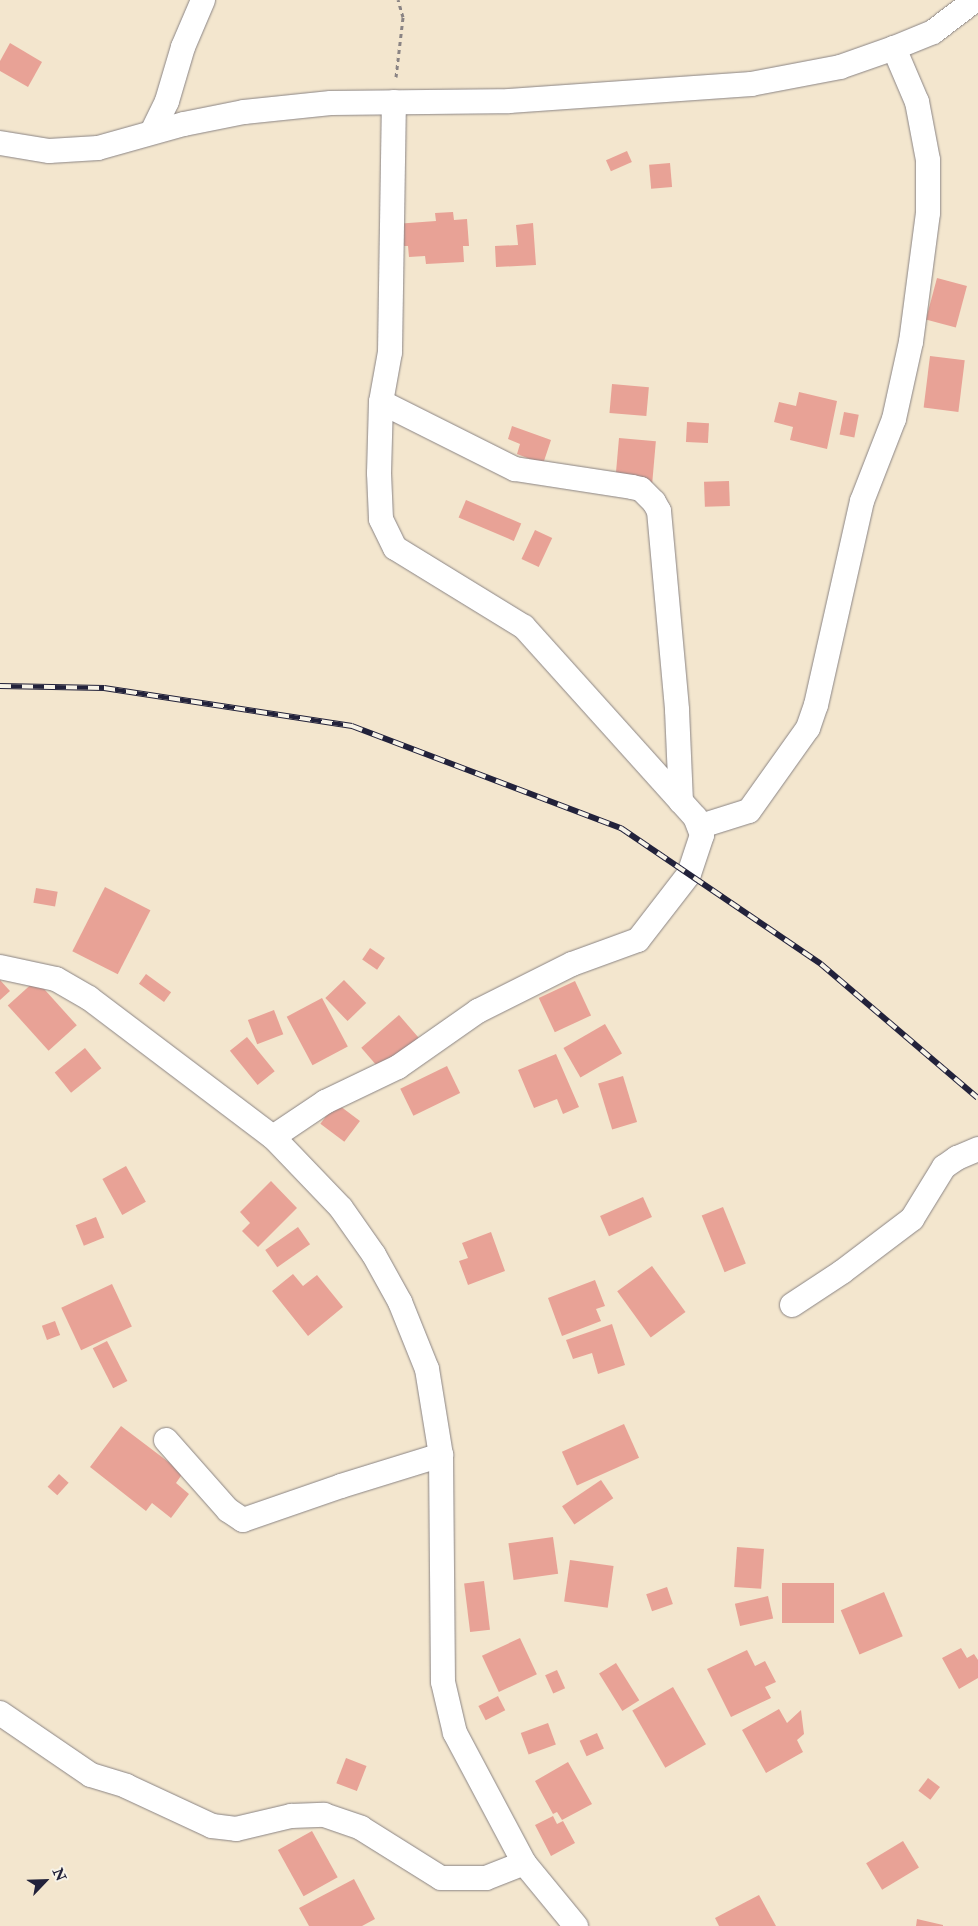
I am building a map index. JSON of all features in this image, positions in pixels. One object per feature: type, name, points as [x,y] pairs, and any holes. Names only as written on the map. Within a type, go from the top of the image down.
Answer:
[{"type":"street","points":[[152,132],[167,101],[183,47],[203,0]]},
{"type":"street","points":[[0,144],[48,151],[98,148],[152,132],[244,112],[330,104],[509,101],[751,84],[840,68],[894,48],[933,32],[975,0]]},
{"type":"street","points":[[701,826],[749,811],[808,728],[818,697],[862,501],[894,419],[911,342],[928,213],[928,160],[918,102],[894,48]]},
{"type":"street","points":[[273,1137],[324,1102],[398,1067],[478,1010],[572,964],[638,940],[651,927],[689,874],[699,850],[702,835],[701,826],[681,802],[524,627],[395,548],[381,519],[379,473],[381,402],[390,352],[394,102]]},
{"type":"street","points":[[381,402],[515,469],[632,486],[641,489],[654,502],[659,510],[677,710],[681,802]]},
{"type":"street","points":[[0,967],[56,980],[89,998],[273,1137],[341,1208],[374,1255],[400,1302],[427,1369],[441,1455],[443,1682],[455,1734],[524,1863],[576,1926]]},
{"type":"street","points":[[792,1305],[842,1272],[912,1219],[944,1167],[956,1158],[978,1149]]},
{"type":"street","points":[[166,1440],[228,1510],[243,1520],[341,1486],[441,1455]]},
{"type":"street","points":[[0,1713],[91,1775],[126,1786],[212,1826],[236,1829],[291,1816],[324,1814],[361,1828],[441,1878],[486,1878],[524,1863]]},
{"type":"path","points":[[394,102],[403,17],[398,0]]},
{"type":"building","points":[[10,43],[42,62],[28,87],[0,71],[0,61]]},
{"type":"building","points":[[627,151],[632,162],[611,171],[606,160]]},
{"type":"building","points":[[670,163],[672,187],[651,189],[649,165]]},
{"type":"building","points":[[453,212],[454,220],[467,219],[469,246],[463,246],[464,262],[426,264],[425,256],[409,257],[408,246],[396,246],[395,224],[436,221],[435,213]]},
{"type":"building","points":[[533,223],[536,265],[496,267],[495,246],[518,245],[516,225]]},
{"type":"building","points":[[937,278],[967,286],[956,328],[926,320]]},
{"type":"building","points":[[930,356],[965,360],[958,412],[924,408]]},
{"type":"building","points":[[612,384],[649,387],[646,416],[609,413]]},
{"type":"building","points":[[799,392],[837,401],[827,449],[790,440],[793,427],[774,422],[779,402],[796,406]]},
{"type":"building","points":[[844,412],[859,415],[854,437],[840,435]]},
{"type":"building","points":[[687,422],[709,423],[708,443],[686,442]]},
{"type":"building","points":[[512,426],[551,440],[543,464],[517,454],[520,444],[508,439]]},
{"type":"building","points":[[619,438],[656,441],[652,484],[615,481]]},
{"type":"building","points":[[729,481],[730,506],[705,507],[704,482]]},
{"type":"building","points":[[466,500],[521,523],[514,541],[459,517]]},
{"type":"building","points":[[535,530],[552,538],[539,567],[521,559]]},
{"type":"building","points":[[105,887],[150,910],[118,974],[72,951]]},
{"type":"building","points":[[36,888],[58,892],[55,907],[33,903]]},
{"type":"building","points":[[370,948],[385,958],[377,970],[362,960]]},
{"type":"building","points":[[146,974],[171,992],[164,1002],[139,984]]},
{"type":"building","points":[[0,980],[10,991],[0,1000]]},
{"type":"building","points":[[36,980],[77,1025],[49,1051],[8,1005]]},
{"type":"building","points":[[344,980],[366,1003],[348,1021],[325,998]]},
{"type":"building","points":[[575,981],[591,1015],[555,1032],[539,998]]},
{"type":"building","points":[[322,998],[348,1047],[313,1065],[287,1017]]},
{"type":"building","points":[[274,1010],[283,1034],[257,1044],[248,1020]]},
{"type":"building","points":[[399,1015],[419,1038],[381,1070],[361,1048]]},
{"type":"building","points":[[605,1024],[622,1053],[580,1077],[563,1048]]},
{"type":"building","points":[[247,1037],[275,1071],[258,1085],[230,1051]]},
{"type":"building","points":[[85,1048],[101,1068],[71,1093],[55,1073]]},
{"type":"building","points":[[556,1054],[579,1107],[563,1114],[557,1099],[534,1108],[518,1070]]},
{"type":"building","points":[[447,1066],[460,1093],[413,1116],[400,1089]]},
{"type":"building","points":[[623,1076],[637,1122],[612,1130],[598,1084]]},
{"type":"building","points":[[336,1103],[360,1121],[344,1142],[320,1124]]},
{"type":"building","points":[[126,1166],[146,1202],[122,1215],[102,1179]]},
{"type":"building","points":[[271,1181],[297,1208],[258,1247],[242,1231],[250,1223],[240,1212]]},
{"type":"building","points":[[643,1197],[652,1217],[609,1236],[600,1216]]},
{"type":"building","points":[[723,1207],[746,1264],[725,1272],[702,1216]]},
{"type":"building","points":[[96,1217],[104,1237],[84,1246],[76,1225]]},
{"type":"building","points":[[298,1227],[310,1244],[277,1267],[265,1250]]},
{"type":"building","points":[[491,1232],[505,1271],[468,1285],[459,1261],[468,1258],[462,1243]]},
{"type":"building","points":[[652,1266],[686,1312],[651,1337],[617,1291]]},
{"type":"building","points":[[293,1274],[303,1286],[317,1275],[343,1307],[308,1336],[272,1291]]},
{"type":"building","points":[[595,1280],[605,1306],[596,1309],[601,1321],[562,1336],[548,1298]]},
{"type":"building","points":[[112,1284],[132,1327],[81,1350],[61,1308]]},
{"type":"building","points":[[55,1321],[60,1335],[47,1340],[42,1326]]},
{"type":"building","points":[[612,1324],[625,1365],[598,1374],[592,1353],[573,1359],[566,1340]]},
{"type":"building","points":[[107,1341],[127,1381],[113,1388],[93,1348]]},
{"type":"building","points":[[624,1424],[639,1458],[577,1485],[562,1452]]},
{"type":"building","points":[[121,1426],[183,1473],[176,1483],[189,1494],[171,1518],[152,1503],[146,1511],[90,1467]]},
{"type":"building","points":[[59,1474],[69,1483],[57,1495],[48,1487]]},
{"type":"building","points":[[601,1480],[613,1498],[574,1525],[562,1506]]},
{"type":"building","points":[[553,1537],[558,1574],[514,1580],[508,1543]]},
{"type":"building","points":[[737,1547],[764,1549],[761,1589],[734,1587]]},
{"type":"building","points":[[570,1560],[614,1566],[608,1608],[564,1602]]},
{"type":"building","points":[[484,1581],[490,1630],[470,1632],[464,1583]]},
{"type":"building","points":[[782,1583],[834,1583],[834,1623],[782,1623]]},
{"type":"building","points":[[667,1587],[673,1604],[652,1611],[646,1594]]},
{"type":"building","points":[[884,1592],[903,1636],[859,1655],[841,1610]]},
{"type":"building","points":[[768,1596],[773,1618],[740,1626],[735,1604]]},
{"type":"building","points":[[520,1638],[537,1674],[499,1692],[482,1656]]},
{"type":"building","points":[[961,1648],[967,1658],[974,1654],[978,1660],[978,1678],[959,1689],[942,1658]]},
{"type":"building","points":[[747,1650],[755,1666],[765,1661],[776,1682],[765,1687],[771,1698],[731,1717],[707,1669]]},
{"type":"building","points":[[616,1663],[639,1700],[622,1711],[599,1674]]},
{"type":"building","points":[[557,1670],[565,1688],[553,1694],[545,1675]]},
{"type":"building","points":[[673,1687],[706,1744],[665,1768],[632,1710]]},
{"type":"building","points":[[498,1696],[505,1710],[486,1720],[478,1706]]},
{"type":"building","points":[[779,1709],[787,1723],[801,1710],[804,1734],[797,1740],[803,1752],[766,1773],[742,1730]]},
{"type":"building","points":[[548,1723],[556,1745],[529,1755],[521,1733]]},
{"type":"building","points":[[597,1733],[604,1749],[587,1756],[580,1741]]},
{"type":"building","points":[[346,1758],[367,1766],[357,1791],[336,1783]]},
{"type":"building","points":[[568,1762],[592,1804],[562,1820],[557,1812],[553,1814],[535,1781]]},
{"type":"building","points":[[928,1778],[940,1787],[930,1800],[918,1791]]},
{"type":"building","points":[[553,1816],[557,1824],[563,1821],[575,1843],[551,1856],[535,1825]]},
{"type":"building","points":[[312,1831],[338,1877],[304,1896],[278,1850]]},
{"type":"building","points":[[903,1841],[919,1868],[882,1890],[866,1863]]},
{"type":"building","points":[[354,1879],[375,1919],[362,1926],[309,1926],[299,1908]]},
{"type":"building","points":[[759,1895],[776,1926],[719,1926],[715,1918]]},
{"type":"building","points":[[917,1919],[943,1925],[943,1926],[916,1926]]},
{"type":"railway","points":[[0,686],[104,688],[352,726],[621,828],[821,964],[978,1098]]}]
